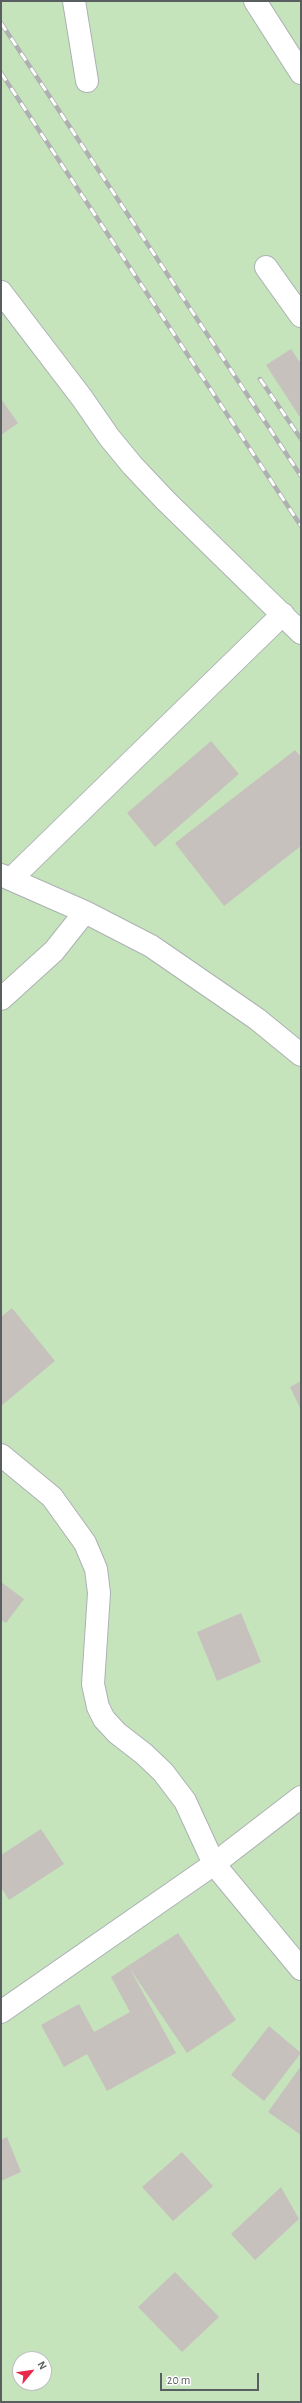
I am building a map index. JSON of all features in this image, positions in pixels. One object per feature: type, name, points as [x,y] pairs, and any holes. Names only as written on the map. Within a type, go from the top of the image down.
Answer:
[{"type":"street","points":[[74,1],[87,81]]},
{"type":"street","points":[[255,1],[301,73]]},
{"type":"street","points":[[266,268],[301,316]]},
{"type":"street","points":[[1,292],[82,398],[109,437],[132,465],[165,500],[301,633]]},
{"type":"street","points":[[283,614],[6,877],[85,912],[151,946],[258,1019],[301,1055]]},
{"type":"street","points":[[1,999],[54,951],[85,912]]},
{"type":"street","points":[[1,1455],[52,1498],[85,1544],[96,1569],[99,1593],[93,1659],[93,1684],[98,1707],[108,1724],[158,1768],[184,1802],[214,1864],[301,1969]]},
{"type":"street","points":[[1,2012],[214,1864],[301,1797]]},
{"type":"green space","points":[[1,1],[301,1],[301,2402],[1,2402]]},
{"type":"building","points":[[291,349],[301,364],[301,419],[266,365]]},
{"type":"building","points":[[1,399],[18,423],[1,435]]},
{"type":"building","points":[[211,741],[239,774],[155,847],[127,813]]},
{"type":"building","points":[[295,750],[301,757],[301,846],[224,906],[175,843]]},
{"type":"building","points":[[12,1308],[55,1361],[1,1406],[1,1317]]},
{"type":"building","points":[[301,1381],[301,1410],[290,1387]]},
{"type":"building","points":[[1,1582],[24,1599],[6,1623],[1,1620]]},
{"type":"building","points":[[241,1613],[261,1662],[217,1681],[197,1632]]},
{"type":"building","points":[[41,1829],[64,1864],[9,1900],[1,1887],[1,1855]]},
{"type":"building","points":[[178,1933],[236,2020],[187,2053],[130,1969],[176,2053],[107,2091],[87,2054],[64,2067],[41,2025],[79,2004],[94,2032],[130,2012],[111,1977]]},
{"type":"building","points":[[269,2026],[301,2053],[264,2101],[231,2075]]},
{"type":"building","points":[[301,2066],[301,2135],[268,2112]]},
{"type":"building","points":[[7,2137],[21,2172],[1,2181],[1,2140]]},
{"type":"building","points":[[182,2152],[213,2186],[173,2221],[142,2187]]},
{"type":"building","points":[[281,2187],[299,2219],[255,2260],[231,2234]]},
{"type":"building","points":[[175,2272],[219,2317],[182,2352],[138,2307]]},
{"type":"railway","points":[[1,23],[301,476]]},
{"type":"railway","points":[[1,73],[301,526]]},
{"type":"railway","points":[[260,379],[301,439]]}]
